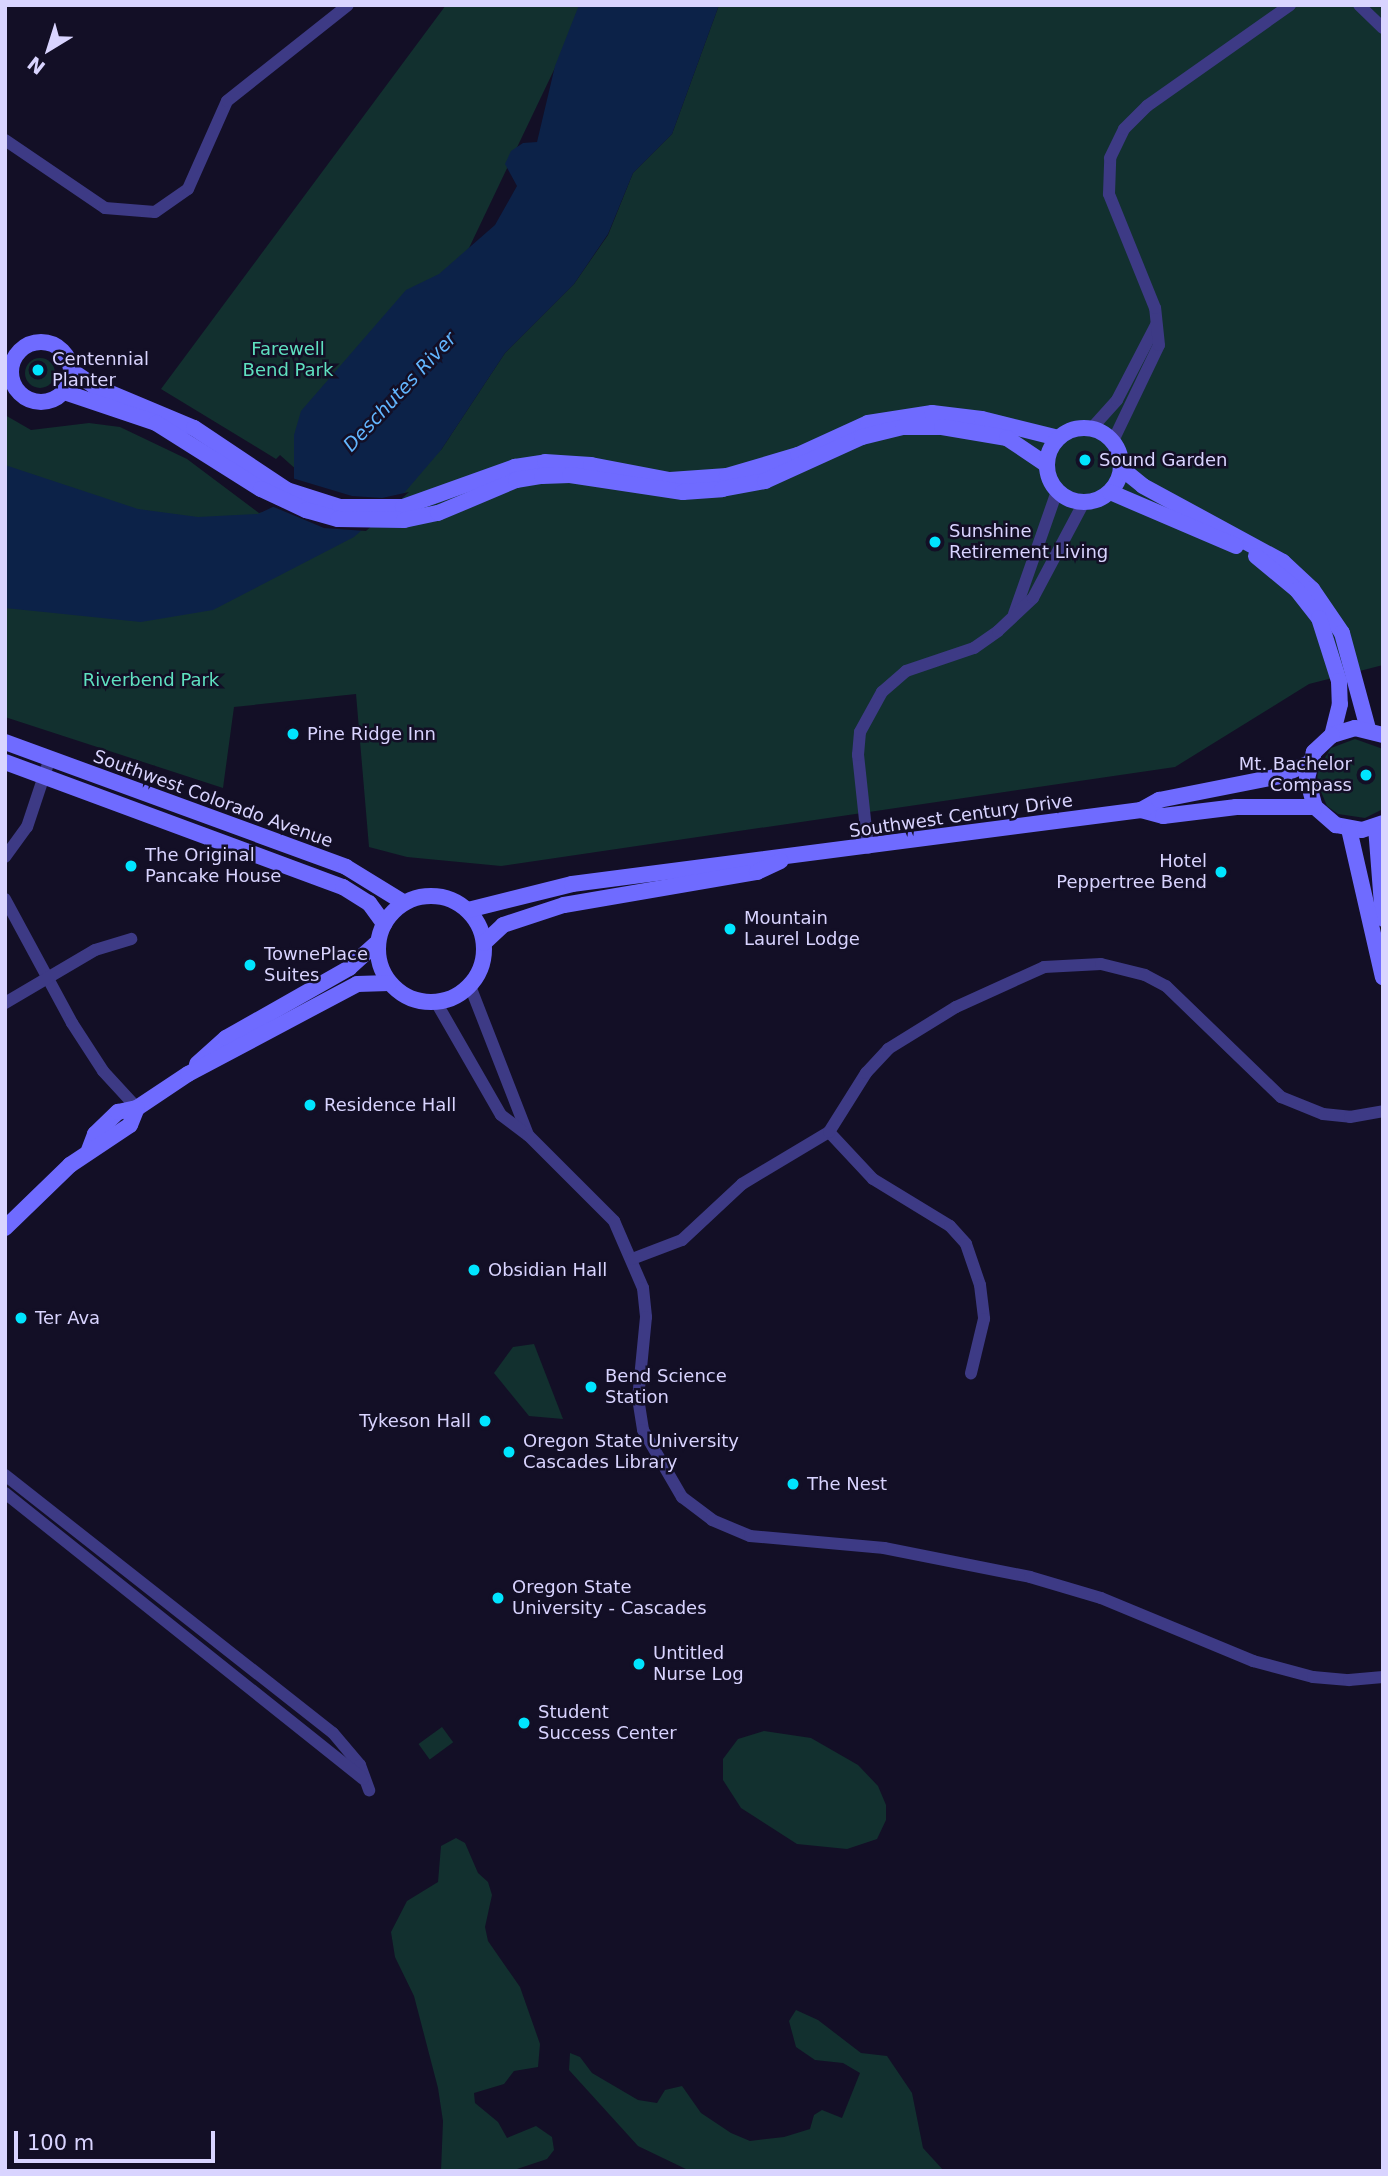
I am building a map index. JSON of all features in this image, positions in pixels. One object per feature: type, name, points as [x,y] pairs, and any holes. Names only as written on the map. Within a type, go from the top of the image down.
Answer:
[{"type":"main road","points":[[72,371],[64,393],[46,402],[26,398],[8,371],[12,348],[37,342],[57,346],[72,371],[94,386],[189,433],[287,490],[340,507],[403,507],[515,467],[564,462],[670,480],[727,476],[798,455],[868,423],[932,413],[982,419],[1058,438]]},
{"type":"main road","points":[[64,393],[189,433],[261,489],[306,510],[338,519],[404,520],[438,513],[516,480],[570,475],[643,489],[722,489],[765,481],[862,437],[902,427],[942,427],[1007,438],[1047,464],[1057,491],[1084,502],[1110,492],[1244,549],[1297,590],[1319,618],[1339,681],[1340,704],[1332,735],[1309,763],[1308,786],[1315,807],[1324,817],[1349,829],[1379,825],[1383,919]]},
{"type":"main road","points":[[1047,464],[1058,438],[1068,431],[1091,429],[1113,442],[1121,468],[1143,486],[1255,544],[1312,589],[1342,633],[1375,732],[1332,735]]},
{"type":"main road","points":[[1110,492],[1121,468]]},
{"type":"main road","name":"Southwest Colorado Avenue","points":[[5,742],[49,761],[346,867],[404,902]]},
{"type":"main road","points":[[5,762],[343,887],[369,903],[384,924]]},
{"type":"main road","name":"Southwest Century Drive","points":[[468,910],[494,907],[572,884],[754,857],[786,859],[1141,810],[1158,800],[1280,776],[1309,763]]},
{"type":"main road","name":"Southwest Century Drive","points":[[1141,810],[1163,816],[1236,807],[1315,807]]},
{"type":"main road","points":[[1349,829],[1383,977]]},
{"type":"main road","name":"Southwest Century Drive","points":[[484,943],[503,925],[564,905],[757,872],[786,859]]},
{"type":"main road","points":[[5,1228],[89,1150],[95,1134],[118,1112],[137,1108],[188,1074],[358,984],[389,982],[418,1001],[436,1002],[470,986],[479,972],[484,943],[468,910],[437,895],[404,902],[384,924],[376,944],[349,968],[226,1038],[188,1074]]},
{"type":"main road","points":[[376,944],[389,982]]},
{"type":"street","points":[[5,140],[105,208],[155,212],[188,189],[227,101],[348,5]]},
{"type":"street","points":[[1113,442],[1159,345],[1149,289],[1131,256],[1109,194],[1110,158],[1124,129],[1147,106],[1290,5]]},
{"type":"street","points":[[1359,5],[1383,28]]},
{"type":"street","points":[[1091,429],[1118,400],[1156,325]]},
{"type":"street","points":[[1014,614],[1057,491]]},
{"type":"street","points":[[869,848],[858,755],[860,732],[882,692],[906,671],[974,648],[1033,598],[1084,502]]},
{"type":"street","points":[[5,858],[27,827],[49,761]]},
{"type":"street","points":[[5,899],[46,978],[103,1071],[137,1108]]},
{"type":"street","points":[[5,1003],[95,950],[131,939]]},
{"type":"street","points":[[632,1259],[682,1240],[742,1184],[829,1132],[866,1073],[888,1049],[1005,981],[1044,967],[1074,962],[1124,967],[1167,986],[1259,1079],[1302,1108],[1350,1117],[1383,1111]]},
{"type":"street","points":[[470,986],[528,1135]]},
{"type":"street","points":[[436,1002],[501,1115],[528,1135],[614,1221],[643,1288],[646,1317],[638,1398],[643,1430],[682,1497],[712,1520],[750,1536],[884,1548],[1030,1577],[1101,1598],[1253,1661],[1313,1677],[1349,1680],[1383,1677]]},
{"type":"street","points":[[829,1132],[873,1179],[930,1212],[966,1244],[980,1285],[984,1319],[971,1373]]},
{"type":"street","points":[[5,1475],[334,1733],[360,1765],[366,1784],[5,1493]]},
{"type":"green space","name":"Farewell Bend Park","points":[[446,5],[585,5],[469,248],[299,472],[280,455],[276,459],[161,389]]},
{"type":"green space","name":"Riverbend Park","points":[[719,5],[1383,5],[1383,665],[1309,684],[1175,767],[501,866],[407,857],[369,847],[356,694],[234,707],[223,788],[5,717],[5,603],[441,450],[505,353],[574,284],[608,235],[633,173],[672,134]]},
{"type":"green space","points":[[40,358],[51,362],[55,373],[51,384],[40,388],[29,384],[25,373],[29,362]]},
{"type":"green space","points":[[5,415],[31,430],[89,423],[120,427],[187,459],[259,513],[268,511],[239,532],[5,480]]},
{"type":"green space","points":[[1355,739],[1383,749],[1383,809],[1365,818],[1338,814],[1327,806],[1317,782],[1318,769],[1331,748]]},
{"type":"green space","points":[[534,1344],[563,1419],[529,1416],[494,1373],[513,1347]]},
{"type":"green space","points":[[442,1727],[453,1742],[430,1759],[419,1744]]},
{"type":"green space","points":[[764,1731],[811,1738],[858,1765],[878,1786],[886,1805],[886,1820],[877,1839],[847,1849],[797,1844],[741,1808],[723,1780],[723,1759],[738,1739]]},
{"type":"green space","points":[[456,1838],[465,1843],[478,1873],[488,1882],[492,1895],[485,1927],[488,1941],[520,1987],[540,2044],[538,2067],[514,2071],[504,2084],[474,2093],[475,2103],[498,2122],[507,2138],[536,2126],[552,2137],[554,2150],[547,2159],[511,2171],[441,2171],[443,2121],[438,2088],[414,1996],[395,1957],[391,1932],[407,1901],[438,1882],[441,1846]]},
{"type":"green space","points":[[796,2010],[818,2020],[861,2053],[887,2056],[912,2093],[923,2148],[944,2171],[690,2171],[638,2146],[569,2070],[570,2053],[580,2057],[592,2073],[638,2100],[657,2103],[665,2090],[682,2086],[701,2113],[731,2133],[750,2141],[784,2137],[810,2129],[814,2115],[822,2110],[842,2118],[860,2073],[843,2063],[815,2060],[796,2047],[789,2021]]},
{"type":"water","name":"Deschutes River","points":[[579,5],[719,5],[672,134],[633,173],[608,234],[574,284],[505,353],[441,450],[405,492],[354,537],[213,610],[141,622],[5,608],[5,465],[138,509],[198,517],[258,514],[279,504],[294,487],[294,435],[301,411],[406,290],[439,274],[495,225],[517,186],[505,164],[511,151],[523,143],[537,142],[555,66]]},
{"type":"pier","points":[[292,478],[352,496],[382,498],[409,492],[366,531],[324,528],[269,505],[277,501]]},
{"type":"place","name":"Centennial Planter","points":[[38,370]]},
{"type":"place","name":"Sound Garden","points":[[1085,460]]},
{"type":"place","name":"Sunshine Retirement Living","points":[[935,542]]},
{"type":"place","name":"Pine Ridge Inn","points":[[293,734]]},
{"type":"place","name":"Mt. Bachelor Compass","points":[[1366,775]]},
{"type":"place","name":"The Original Pancake House","points":[[131,866]]},
{"type":"place","name":"Hotel Peppertree Bend","points":[[1221,872]]},
{"type":"place","name":"Mountain Laurel Lodge","points":[[730,929]]},
{"type":"place","name":"TownePlace Suites","points":[[250,965]]},
{"type":"place","name":"Residence Hall","points":[[310,1105]]},
{"type":"place","name":"Obsidian Hall","points":[[474,1270]]},
{"type":"place","name":"Ter Ava","points":[[21,1318]]},
{"type":"place","name":"Bend Science Station","points":[[591,1387]]},
{"type":"place","name":"Tykeson Hall","points":[[485,1421]]},
{"type":"place","name":"Oregon State University Cascades Library","points":[[509,1452]]},
{"type":"place","name":"The Nest","points":[[793,1484]]},
{"type":"place","name":"Oregon State University - Cascades","points":[[498,1598]]},
{"type":"place","name":"Untitled Nurse Log","points":[[639,1664]]},
{"type":"place","name":"Student Success Center","points":[[524,1723]]}]
